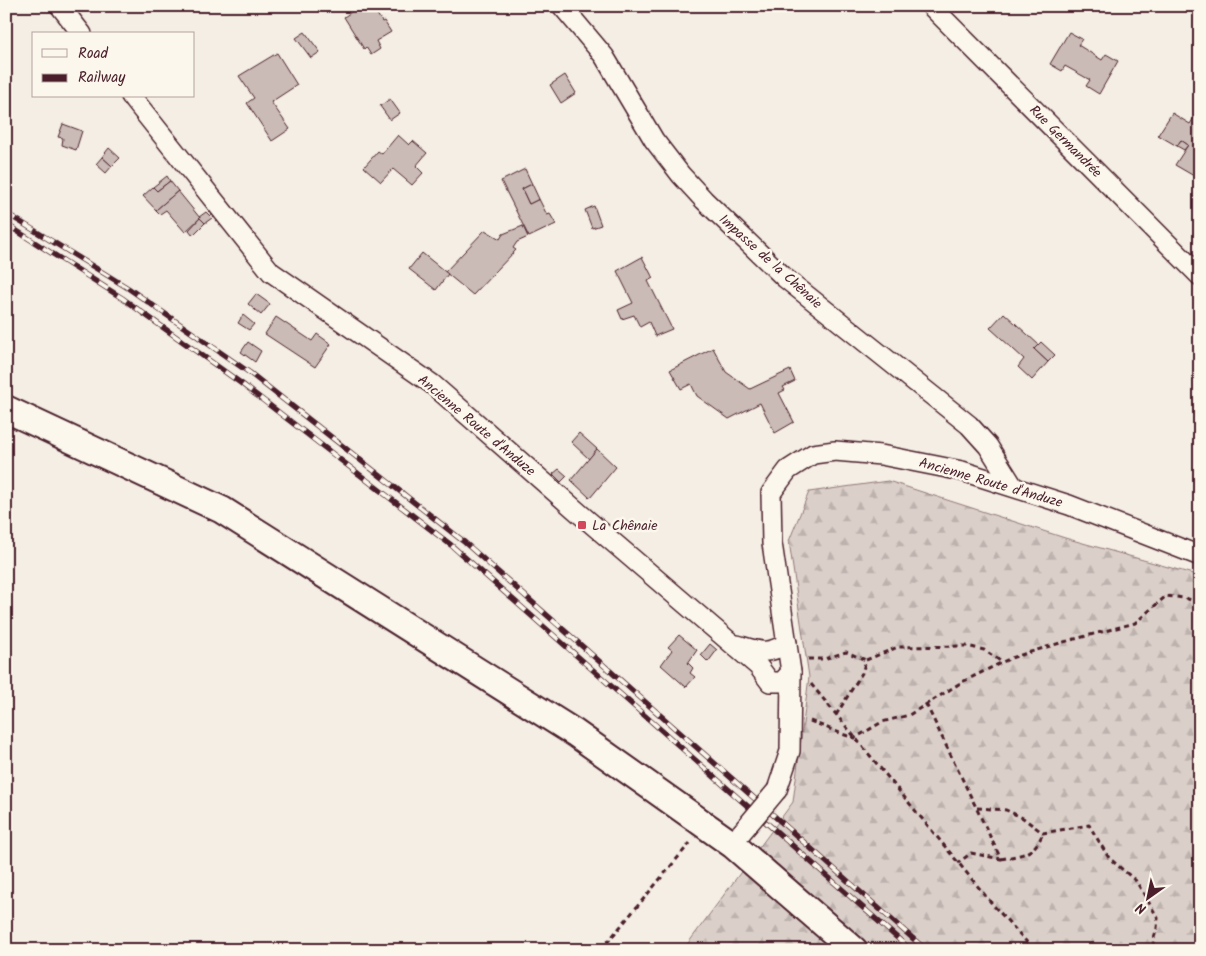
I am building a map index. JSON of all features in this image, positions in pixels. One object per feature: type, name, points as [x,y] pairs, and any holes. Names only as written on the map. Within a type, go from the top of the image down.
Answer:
[{"type":"main road","points":[[6,408],[222,510],[575,733],[705,825],[737,839],[854,950]]},
{"type":"street","points":[[60,6],[80,32]]},
{"type":"street","name":"Impasse de la Chênaie","points":[[562,6],[604,56],[654,140],[681,175],[704,200],[785,278],[969,425],[988,446],[1013,486]]},
{"type":"street","name":"Rue Germandrée","points":[[932,6],[1200,276]]},
{"type":"street","name":"Ancienne Route d'Anduze","points":[[133,98],[271,272],[432,384],[758,666],[770,682],[782,682],[789,658]]},
{"type":"street","name":"Ancienne Route d'Anduze","points":[[737,839],[777,790],[790,751],[789,658],[772,542],[771,493],[788,470],[813,454],[835,451],[881,455],[962,471],[1069,505],[1200,556]]},
{"type":"street","points":[[731,643],[764,652],[776,651],[789,658]]},
{"type":"path","points":[[790,712],[855,738],[882,722],[909,715],[962,682],[1003,662],[1060,643],[1134,623],[1166,596],[1185,598],[1200,603]]},
{"type":"path","points":[[789,658],[824,659],[846,652],[866,660],[898,647],[967,646],[984,650],[1003,662]]},
{"type":"path","points":[[789,658],[994,906],[1034,950]]},
{"type":"path","points":[[836,715],[862,673],[866,660]]},
{"type":"path","points":[[926,704],[1001,859]]},
{"type":"path","points":[[977,808],[1006,810],[1023,818],[1043,833],[1089,825],[1109,858],[1136,880],[1158,918],[1158,928],[1153,941],[1154,950]]},
{"type":"path","points":[[601,950],[705,825]]},
{"type":"path","points":[[958,863],[971,853],[1001,859],[1028,854],[1038,843],[1043,833]]},
{"type":"green space","points":[[888,481],[1065,538],[1200,576],[1200,950],[683,950],[793,802],[809,677],[789,541],[809,492]]},
{"type":"building","points":[[360,6],[372,6],[391,32],[376,41],[380,49],[371,55],[366,47],[364,49],[344,17]]},
{"type":"building","points":[[305,32],[320,52],[311,58],[296,38]]},
{"type":"building","points":[[1069,32],[1082,39],[1078,45],[1102,60],[1106,54],[1118,61],[1099,94],[1086,86],[1090,80],[1065,66],[1062,71],[1050,64]]},
{"type":"building","points":[[277,53],[297,85],[271,102],[290,129],[272,141],[247,103],[254,98],[239,76]]},
{"type":"building","points":[[565,75],[576,93],[561,103],[550,85]]},
{"type":"building","points":[[390,99],[400,113],[390,120],[380,106]]},
{"type":"building","points":[[1199,110],[1200,166],[1194,176],[1175,165],[1188,145],[1181,140],[1177,146],[1158,135],[1172,113],[1190,124]]},
{"type":"building","points":[[63,124],[82,131],[76,150],[62,145],[63,138],[58,137]]},
{"type":"building","points":[[398,135],[409,145],[413,141],[427,153],[416,166],[423,173],[412,185],[393,169],[381,182],[364,167],[378,151],[382,154]]},
{"type":"building","points":[[1181,140],[1188,145],[1184,150],[1177,146]]},
{"type":"building","points":[[109,148],[120,158],[112,166],[102,157]]},
{"type":"building","points":[[102,157],[112,166],[106,173],[96,164]]},
{"type":"building","points":[[525,169],[532,184],[522,189],[529,204],[539,199],[547,215],[550,214],[556,224],[529,237],[501,181]]},
{"type":"building","points":[[167,176],[170,181],[157,191],[153,187]]},
{"type":"building","points":[[170,181],[178,191],[156,210],[143,196],[153,187],[157,191]]},
{"type":"building","points":[[532,184],[539,199],[529,204],[522,189]]},
{"type":"building","points":[[178,191],[200,218],[185,232],[166,210],[160,214],[156,210]]},
{"type":"building","points":[[594,206],[601,225],[592,228],[585,210]]},
{"type":"building","points":[[206,212],[212,218],[205,223],[199,217]]},
{"type":"building","points":[[200,218],[205,223],[193,235],[189,230]]},
{"type":"building","points":[[523,226],[528,237],[517,242],[513,248],[516,250],[473,295],[445,272],[485,230],[500,239],[503,234]]},
{"type":"building","points":[[422,253],[448,274],[436,290],[409,269]]},
{"type":"building","points":[[642,257],[653,278],[648,281],[672,329],[655,336],[649,322],[640,327],[634,315],[622,319],[618,310],[633,303],[617,271]]},
{"type":"building","points":[[256,294],[270,304],[261,315],[248,304]]},
{"type":"building","points":[[1004,313],[1039,345],[1034,349],[1048,362],[1032,380],[1018,367],[1024,359],[990,328]]},
{"type":"building","points":[[243,315],[254,324],[249,330],[238,323]]},
{"type":"building","points":[[276,317],[312,341],[317,334],[331,344],[315,367],[265,334]]},
{"type":"building","points":[[248,342],[261,351],[255,362],[241,352]]},
{"type":"building","points":[[1041,342],[1055,355],[1048,362],[1034,349]]},
{"type":"building","points":[[713,348],[726,372],[750,389],[790,370],[795,381],[783,387],[785,390],[779,393],[794,422],[775,433],[760,403],[729,419],[697,396],[691,384],[681,389],[670,370]]},
{"type":"building","points":[[579,433],[597,449],[589,459],[571,442]]},
{"type":"building","points":[[597,449],[616,467],[590,498],[571,480]]},
{"type":"building","points":[[559,469],[567,476],[561,482],[553,474]]},
{"type":"building","points":[[679,635],[697,650],[688,663],[693,668],[690,673],[695,677],[686,687],[661,665],[672,650],[668,647]]},
{"type":"building","points":[[710,644],[717,650],[708,662],[701,655]]},
{"type":"railway","points":[[6,213],[128,288],[250,373],[463,541],[926,950]]},
{"type":"railway","points":[[6,224],[122,298],[242,384],[451,545],[911,950]]},
{"type":"place","name":"La Chênaie","points":[[582,525]]}]
